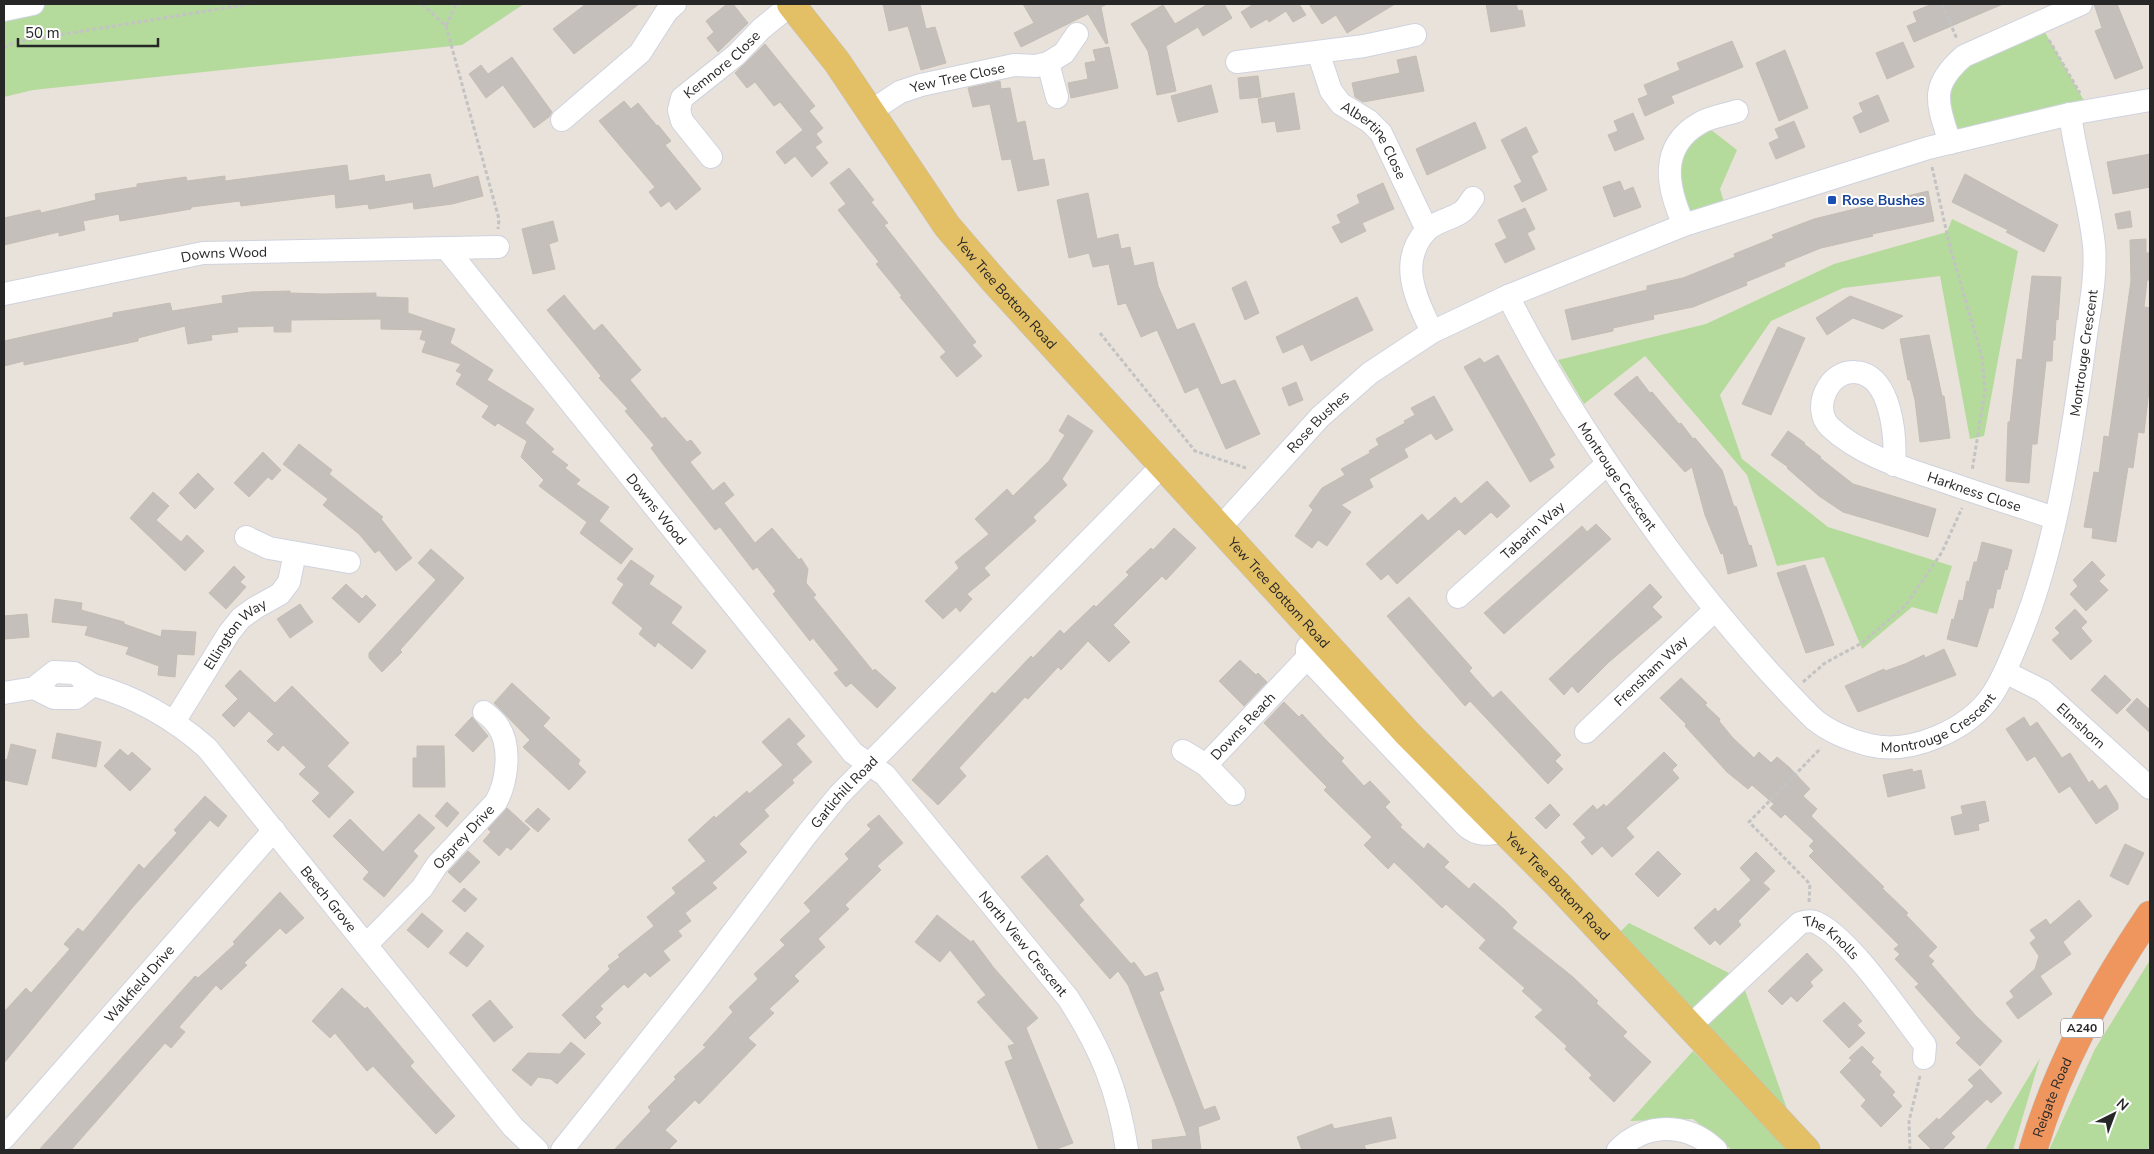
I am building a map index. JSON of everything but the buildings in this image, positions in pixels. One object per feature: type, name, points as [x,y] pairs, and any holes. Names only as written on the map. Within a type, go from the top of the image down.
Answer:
[{"type":"highway","name":"Reigate Road","points":[[2033,1150],[2047,1103],[2083,1025],[2118,962],[2150,915]]},
{"type":"main road","name":"Yew Tree Bottom Road","points":[[792,4],[837,62],[936,210],[968,252],[1219,529],[1312,647],[1409,735],[1505,831],[1806,1150]]},
{"type":"street","points":[[4,10],[33,4]]},
{"type":"street","points":[[562,120],[640,53],[667,12],[675,4]]},
{"type":"street","name":"Kemnore Close","points":[[710,157],[682,121],[679,110],[682,98],[736,55],[761,29],[792,4]]},
{"type":"street","points":[[1950,143],[1938,99],[1941,81],[1950,68],[1964,56],[2081,4]]},
{"type":"street","points":[[1057,97],[1048,63],[1064,52],[1077,34]]},
{"type":"street","points":[[1237,62],[1318,52],[1415,35]]},
{"type":"street","name":"Albertine Close","points":[[1318,52],[1330,91],[1341,104],[1370,121],[1381,134],[1427,230]]},
{"type":"street","name":"Yew Tree Close","points":[[871,111],[900,92],[921,85],[1014,65],[1036,66],[1048,63]]},
{"type":"street","name":"Rose Bushes","points":[[1219,529],[1320,417],[1370,373],[1432,332],[1508,296],[1684,225],[1928,148],[2080,112],[2150,100]]},
{"type":"street","points":[[1684,225],[1675,205],[1668,177],[1671,157],[1683,136],[1701,122],[1737,111]]},
{"type":"street","name":"Montrouge Crescent","points":[[1508,296],[1554,381],[1607,464],[1715,610],[1790,694],[1816,721],[1836,734],[1871,745],[1895,747],[1921,742],[1963,724],[1978,712],[1992,696],[2005,672],[2026,621],[2047,555],[2079,383],[2094,278],[2094,245],[2080,112]]},
{"type":"street","points":[[1432,332],[1416,297],[1410,274],[1415,252],[1427,230],[1462,212],[1473,198]]},
{"type":"street","name":"Downs Wood","points":[[4,294],[203,253],[498,247]]},
{"type":"street","name":"Downs Wood","points":[[447,249],[853,754],[869,764]]},
{"type":"street","name":"Tabarin Way","points":[[1458,597],[1607,464]]},
{"type":"street","name":"Garlichill Road","points":[[562,1150],[698,979],[806,834],[839,795],[1163,465]]},
{"type":"street","name":"Harkness Close","points":[[1894,465],[2055,518]]},
{"type":"street","points":[[246,537],[269,548],[348,562]]},
{"type":"street","name":"Ellington Way","points":[[174,722],[229,633],[241,618],[254,608],[280,594],[289,582],[295,553]]},
{"type":"street","name":"Frensham Way","points":[[1586,732],[1715,610]]},
{"type":"street","name":"Downs Reach","points":[[1234,794],[1206,765],[1312,647]]},
{"type":"street","name":"Beech Grove","points":[[4,694],[34,688],[54,672],[74,673],[93,685],[119,692],[174,722],[207,748],[514,1127],[537,1150]]},
{"type":"street","name":"Elmshorn","points":[[2005,672],[2043,691],[2150,788]]},
{"type":"street","name":"Osprey Drive","points":[[366,945],[422,888],[437,865],[496,802],[503,790],[505,742],[498,726],[484,712]]},
{"type":"street","points":[[1183,751],[1206,765]]},
{"type":"street","name":"North View Crescent","points":[[869,764],[885,775],[1068,998],[1084,1023],[1106,1065],[1121,1113],[1127,1150]]},
{"type":"street","name":"Walkfield Drive","points":[[4,1138],[274,830]]},
{"type":"street","name":"The Knolls","points":[[1689,1027],[1800,923],[1809,920],[1818,923],[1834,934],[1857,958],[1925,1045],[1924,1058]]},
{"type":"street","points":[[1618,1150],[1639,1134],[1664,1128],[1688,1131],[1706,1140],[1716,1150]]},
{"type":"path","points":[[4,48],[16,42],[250,4]]},
{"type":"path","points":[[422,4],[446,26],[499,219],[498,247]]},
{"type":"path","points":[[446,26],[456,4]]},
{"type":"path","points":[[1942,4],[1964,56]]},
{"type":"path","points":[[2039,22],[2080,112]]},
{"type":"path","points":[[1790,694],[1825,663],[1862,643],[1906,605],[1942,552],[1970,490],[1985,391],[1982,357],[1950,247],[1928,148]]},
{"type":"path","points":[[1100,333],[1195,451],[1268,476]]},
{"type":"path","points":[[1809,920],[1810,884],[1749,822],[1836,734]]},
{"type":"path","points":[[1910,1150],[1909,1121],[1924,1058]]},
{"type":"green space","points":[[4,4],[524,4],[462,45],[33,90],[4,97]]},
{"type":"green space","points":[[2039,22],[2090,111],[1950,143],[1941,81]]},
{"type":"green space","points":[[1701,122],[1737,150],[1720,189],[1727,212],[1684,225],[1671,157]]},
{"type":"green space","points":[[1952,219],[2018,251],[1984,436],[1970,439],[1940,276],[1843,288],[1771,321],[1720,395],[1742,459],[1828,527],[1952,566],[1937,614],[1912,607],[1862,649],[1824,557],[1777,566],[1747,475],[1645,356],[1584,404],[1558,360],[1706,324],[1834,264],[1947,232]]},
{"type":"green space","points":[[1629,923],[1741,979],[1799,1143],[1610,942]]},
{"type":"green space","points":[[2150,960],[2150,1141],[2148,1150],[2049,1150],[2095,1049]]},
{"type":"green space","points":[[1693,1051],[1789,1150],[1732,1150],[1693,1119],[1630,1121]]},
{"type":"green space","points":[[2040,1058],[2013,1150],[1985,1150]]},
{"type":"place","name":"Rose Bushes","points":[[1832,200]]}]
